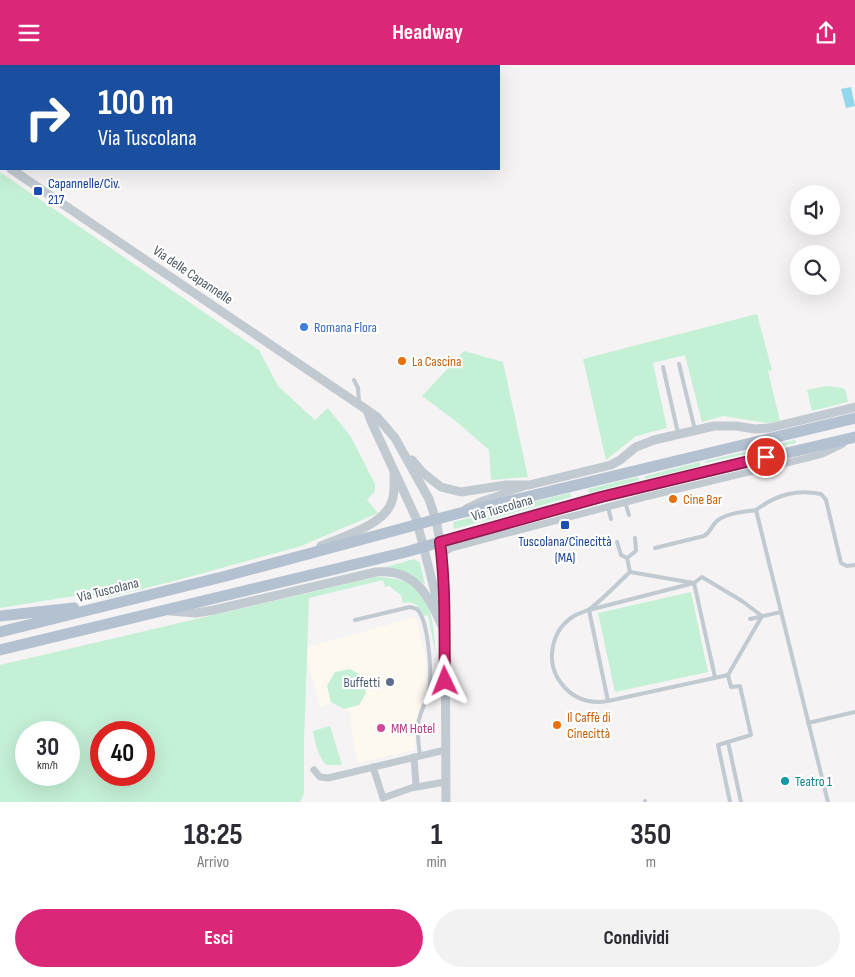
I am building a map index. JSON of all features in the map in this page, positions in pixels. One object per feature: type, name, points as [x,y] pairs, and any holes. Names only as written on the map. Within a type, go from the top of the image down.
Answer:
[{"type":"main road","name":"Via Tuscolana","points":[[0,632],[116,604],[456,514],[855,418]]},
{"type":"main road","name":"Via Tuscolana","points":[[0,650],[307,577],[638,487],[854,437]]},
{"type":"main road","points":[[0,617],[116,604]]},
{"type":"street","name":"Via delle Capannelle","points":[[15,170],[377,417],[395,438],[429,499],[436,520],[445,588],[444,628]]},
{"type":"street","name":"Via Tuscolana","points":[[456,514],[483,500],[529,485],[611,465],[639,445],[679,434],[724,425],[755,429],[768,428],[855,407]]},
{"type":"street","name":"Via delle Capannelle","points":[[367,410],[418,524],[444,628]]},
{"type":"street","name":"Via Tuscolana","points":[[442,554],[456,547],[625,502],[807,458],[829,451],[854,437]]},
{"type":"street","points":[[395,438],[422,472],[448,490],[467,492],[506,485],[529,485]]},
{"type":"street","name":"Via delle Capannelle","points":[[301,556],[381,518],[388,510],[392,501],[394,468]]},
{"type":"street","points":[[440,542],[456,547]]},
{"type":"street","name":"Via Tuscolana","points":[[161,611],[203,612],[376,571],[387,571],[406,577],[421,588],[432,602],[444,628]]},
{"type":"street","points":[[444,628],[446,802]]},
{"type":"street","points":[[314,770],[320,777],[326,778],[446,750]]},
{"type":"street","points":[[416,787],[417,756]]},
{"type":"street","points":[[373,767],[382,800],[416,787],[445,782]]},
{"type":"lane","points":[[679,364],[695,430]]},
{"type":"lane","points":[[663,367],[679,434]]},
{"type":"lane","points":[[354,380],[358,388],[359,404]]},
{"type":"lane","points":[[655,548],[704,536],[719,519],[756,510],[773,499],[803,492],[821,494],[826,500],[841,563],[847,566],[855,565]]},
{"type":"lane","points":[[625,502],[629,515]]},
{"type":"lane","points":[[608,507],[611,519]]},
{"type":"lane","points":[[756,510],[828,802]]},
{"type":"lane","points":[[627,558],[636,551],[635,538]]},
{"type":"lane","points":[[617,542],[621,555],[627,558]]},
{"type":"lane","points":[[627,558],[630,572]]},
{"type":"lane","points":[[630,572],[694,583]]},
{"type":"lane","points":[[589,610],[630,572]]},
{"type":"lane","points":[[728,675],[608,701],[592,702],[570,693],[559,681],[553,665],[552,649],[557,634],[567,621],[574,616],[589,610],[694,583],[702,577],[742,601],[762,616]]},
{"type":"lane","points":[[694,583],[715,677]]},
{"type":"lane","points":[[355,620],[410,607],[417,609],[422,615],[429,649],[431,677],[418,724],[417,756]]},
{"type":"lane","points":[[589,610],[608,701]]},
{"type":"lane","points":[[750,619],[781,612]]},
{"type":"lane","points":[[730,802],[718,745],[751,735],[740,686],[731,687],[728,675],[762,616]]},
{"type":"lane","points":[[808,723],[855,712]]},
{"type":"lane","points":[[728,742],[741,802]]},
{"type":"shaded area","points":[[416,617],[426,660],[426,678],[425,692],[416,721],[415,750],[357,763],[350,720],[352,714],[332,702],[320,707],[307,659],[308,647]]},
{"type":"green space","points":[[0,172],[259,350],[278,386],[315,420],[328,408],[351,437],[375,484],[375,491],[367,500],[378,513],[301,546],[174,581],[106,598],[80,595],[0,608]]},
{"type":"green space","points":[[757,314],[772,370],[768,371],[780,421],[768,423],[723,416],[702,422],[685,355],[653,363],[667,428],[636,436],[606,460],[583,359]]},
{"type":"green space","points":[[464,351],[503,362],[528,477],[491,480],[489,450],[457,422],[422,396]]},
{"type":"green space","points":[[826,386],[843,388],[848,402],[812,411],[807,390]]},
{"type":"green space","points":[[795,440],[796,443],[705,463],[706,461]]},
{"type":"green space","points":[[700,462],[700,466],[645,479],[645,476]]},
{"type":"green space","points":[[638,477],[639,480],[589,493],[588,489]]},
{"type":"green space","points":[[570,493],[571,497],[454,529],[453,522]]},
{"type":"green space","points":[[414,559],[420,563],[425,584],[411,576],[383,568]]},
{"type":"green space","points":[[376,577],[408,583],[425,600],[433,626],[436,656],[428,615],[424,616],[414,604],[403,603],[401,595],[389,586],[385,587],[383,580],[309,598],[304,794],[300,802],[0,802],[0,665]]},
{"type":"green space","points":[[691,592],[708,672],[615,692],[598,613]]},
{"type":"green space","points":[[350,669],[362,676],[366,693],[359,705],[344,709],[331,702],[327,686],[335,672]]},
{"type":"green space","points":[[330,726],[342,765],[326,765],[317,749],[313,731]]},
{"type":"water","points":[[851,87],[855,106],[846,108],[841,89]]},
{"type":"place","name":"Capannelle/Civ. 217","points":[[38,191]]},
{"type":"place","name":"Romana Flora","points":[[304,327]]},
{"type":"place","name":"La Cascina","points":[[402,361]]},
{"type":"place","name":"Cine Bar","points":[[673,499]]},
{"type":"place","name":"Tuscolana/Cinecittà (MA)","points":[[565,525]]},
{"type":"place","name":"Buffetti","points":[[390,682]]},
{"type":"place","name":"Il Caffè di Cinecittà","points":[[557,725]]},
{"type":"place","name":"MM Hotel","points":[[381,728]]},
{"type":"place","name":"Teatro 1","points":[[785,781]]},
{"type":"route","points":[[445,681],[445,588],[440,542],[638,487],[766,457]]}]
